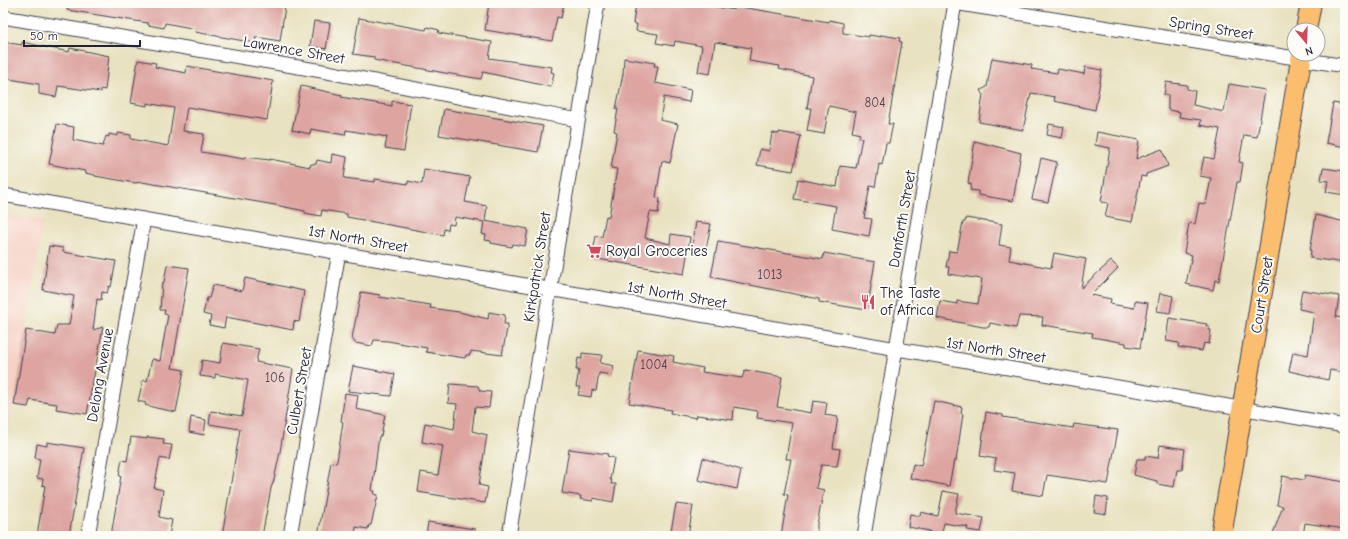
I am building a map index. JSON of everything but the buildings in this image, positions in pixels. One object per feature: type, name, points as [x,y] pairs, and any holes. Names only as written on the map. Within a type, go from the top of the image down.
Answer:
[{"type":"main road","points":[[1307,22],[1311,3]]},
{"type":"main road","name":"Court Street","points":[[1221,536],[1301,62]]},
{"type":"street","name":"Kirkpatrick Street","points":[[509,536],[598,3]]},
{"type":"street","name":"Spring Street","points":[[955,3],[1286,54]]},
{"type":"street","name":"Danforth Street","points":[[864,536],[955,3]]},
{"type":"street","name":"Lawrence Street","points":[[3,17],[322,71],[578,120]]},
{"type":"street","name":"Spring Street","points":[[1326,62],[1345,66]]},
{"type":"street","name":"1st North Street","points":[[3,195],[550,288],[896,350],[1345,426]]},
{"type":"street","name":"Delong Avenue","points":[[88,536],[144,219]]},
{"type":"street","name":"Culbert Street","points":[[290,536],[339,252]]},
{"type":"shaded area","points":[[3,214],[44,221],[3,463]]},
{"type":"place","name":"Royal Groceries","points":[[594,251]]},
{"type":"place","name":"The Taste of Africa","points":[[868,302]]}]
